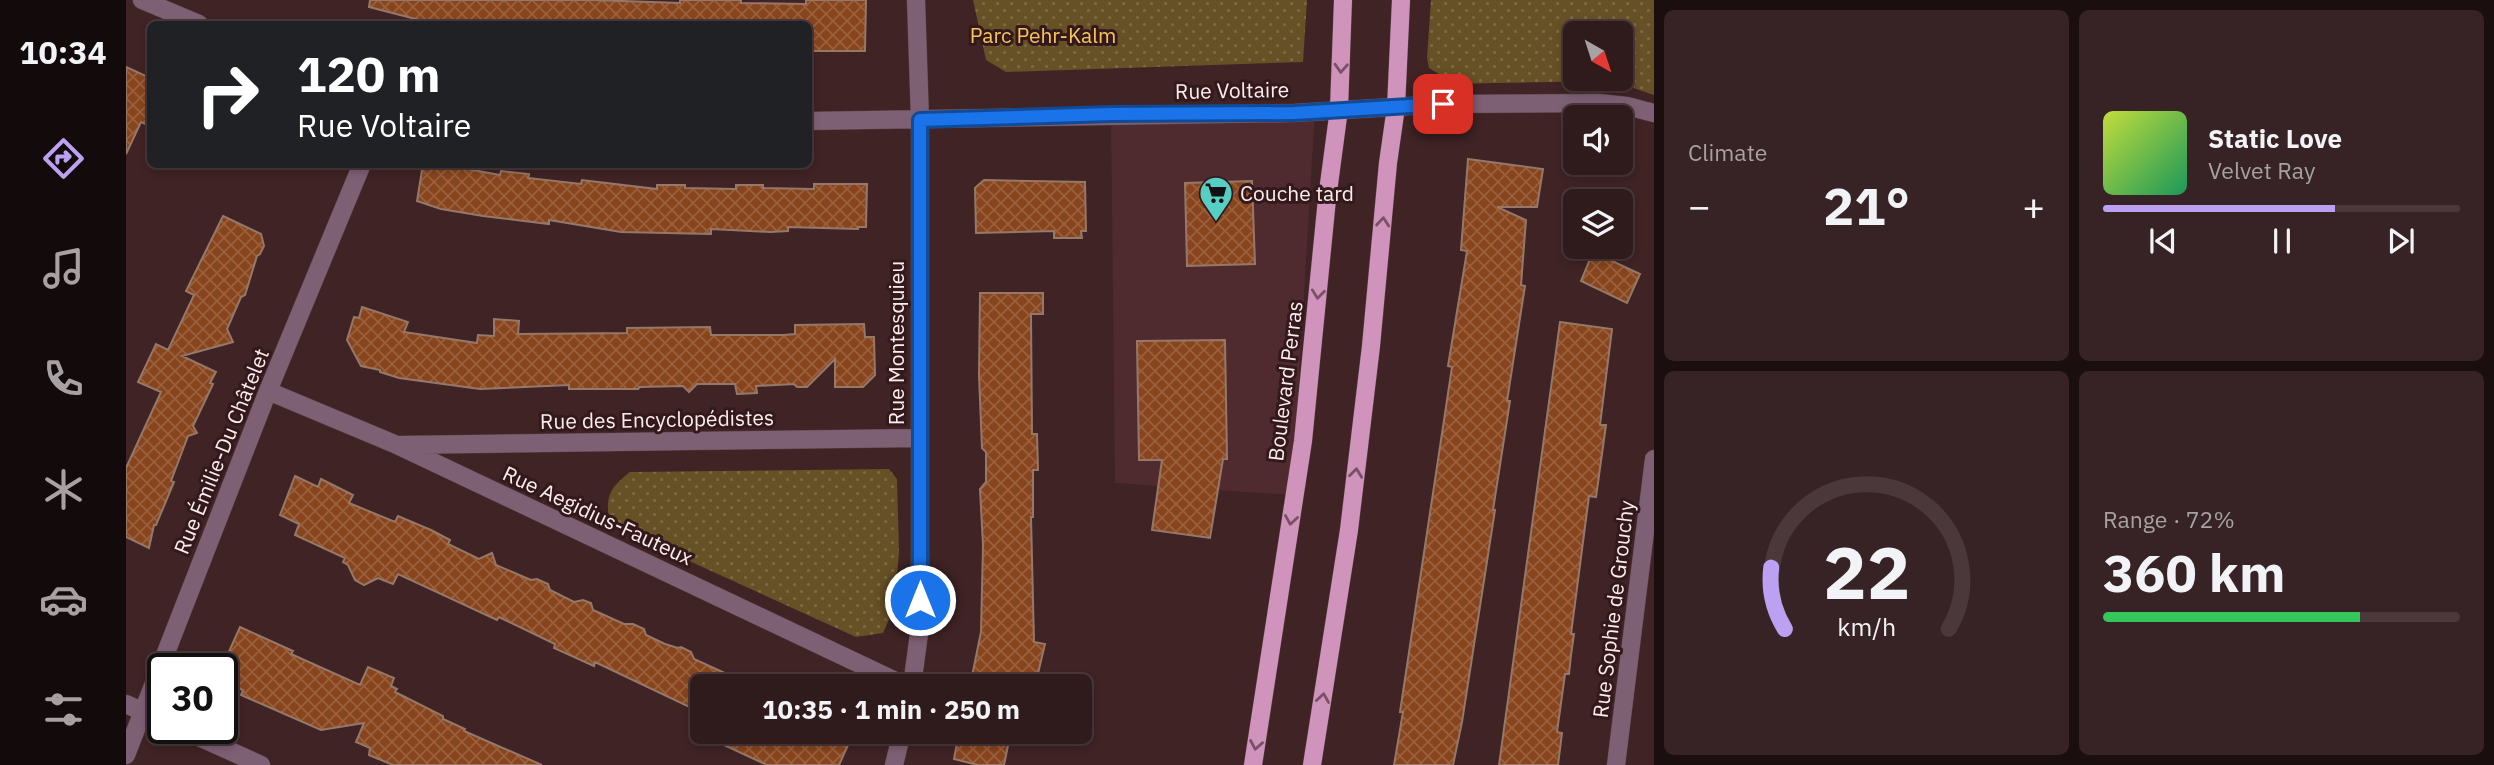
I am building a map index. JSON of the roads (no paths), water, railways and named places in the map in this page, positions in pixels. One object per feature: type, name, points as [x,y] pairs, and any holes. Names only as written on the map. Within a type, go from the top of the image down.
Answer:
[{"type":"main road","name":"Boulevard Perras","points":[[1253,765],[1303,441],[1326,199],[1339,109],[1343,0]]},
{"type":"main road","points":[[1311,765],[1349,530],[1396,107],[1401,0]]},
{"type":"street","points":[[142,0],[192,21]]},
{"type":"street","name":"Rue Montesquieu","points":[[914,674],[920,626],[920,120],[916,0]]},
{"type":"street","name":"Rue Voltaire","points":[[812,121],[1294,113],[1443,104],[1600,103],[1654,113]]},
{"type":"street","name":"Rue Émilie-Du Châtelet","points":[[126,755],[134,708],[360,168]]},
{"type":"street","name":"Rue Aegidius-Fauteux","points":[[268,391],[397,445],[881,674]]},
{"type":"street","name":"Rue des Encyclopédistes","points":[[397,445],[918,438]]},
{"type":"street","name":"Rue Sophie de Grouchy","points":[[1620,763],[1654,459]]},
{"type":"street","points":[[214,744],[261,765]]},
{"type":"street","points":[[894,765],[899,744]]},
{"type":"place","name":"Couche tard","points":[[1216,223]]},
{"type":"park label","name":"Parc Pehr-Kalm","points":[[1043,35]]}]
